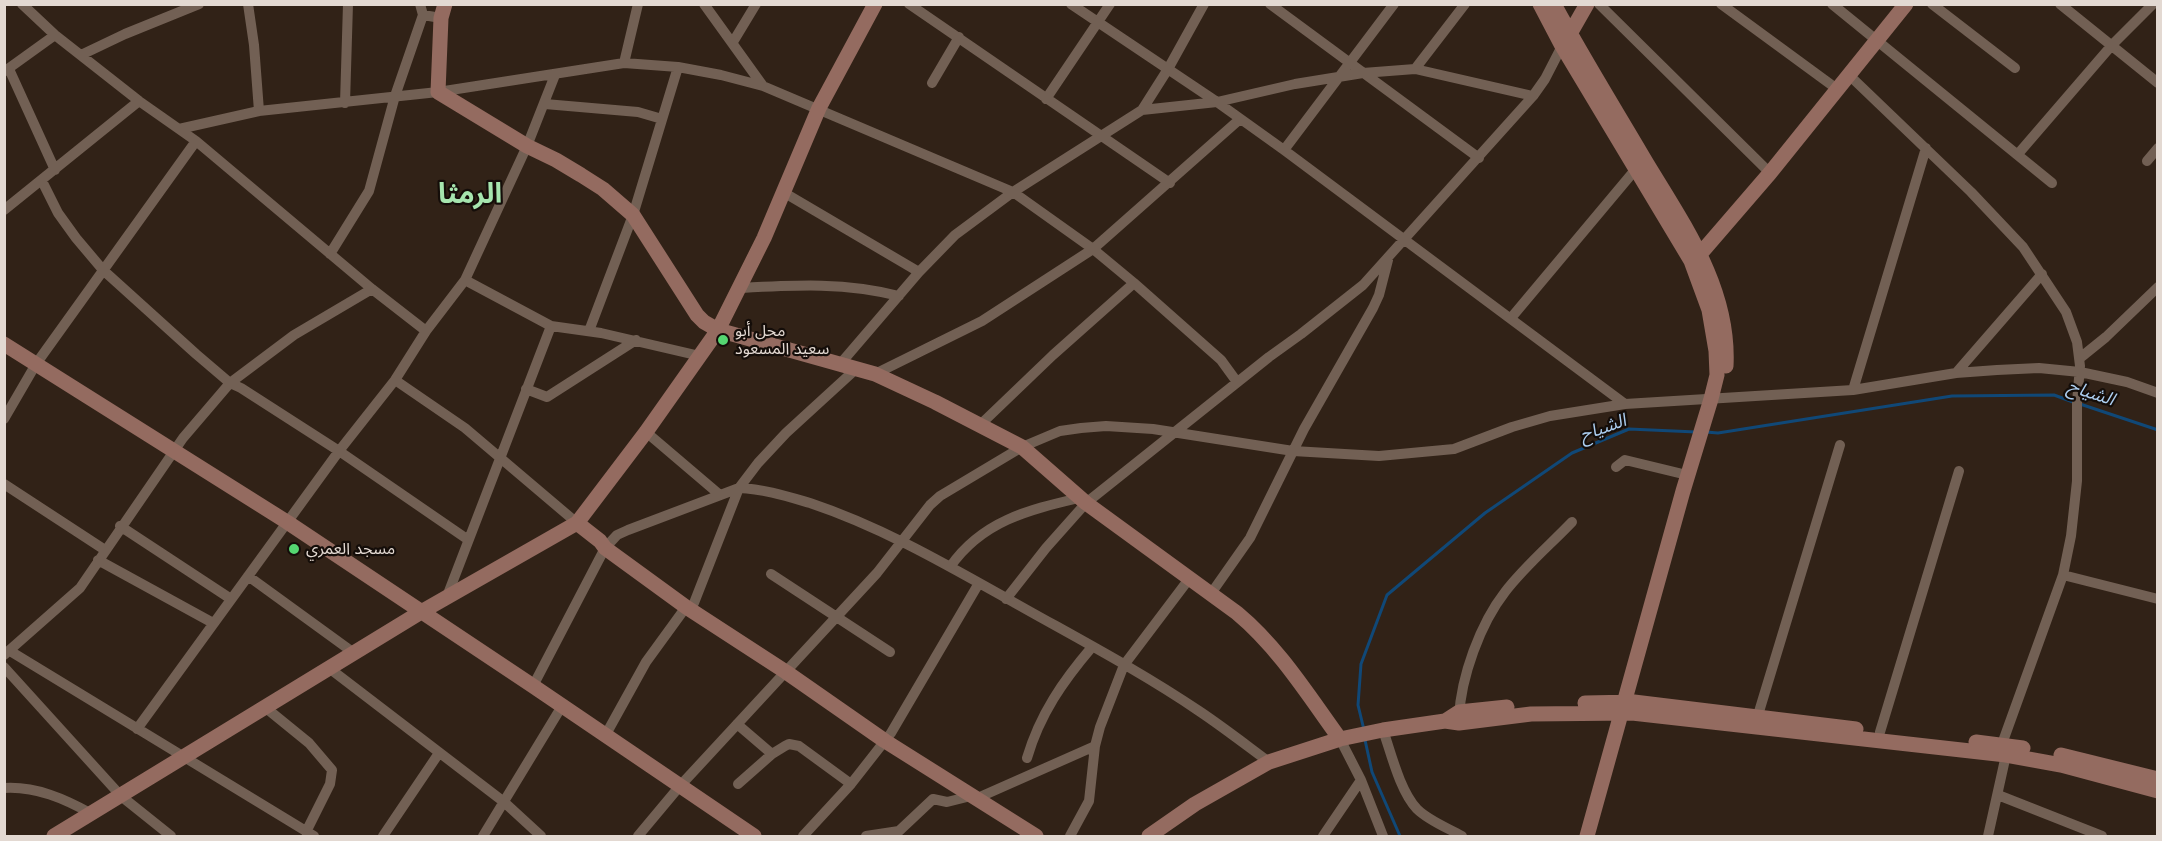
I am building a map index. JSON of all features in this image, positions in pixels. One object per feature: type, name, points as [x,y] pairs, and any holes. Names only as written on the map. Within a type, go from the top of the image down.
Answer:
[{"type":"street","points":[[22,4],[56,35],[139,101],[196,141],[372,289],[426,331]]},
{"type":"street","points":[[164,4],[169,16]]},
{"type":"street","points":[[81,55],[125,34],[199,4]]},
{"type":"street","points":[[248,4],[259,111]]},
{"type":"street","points":[[345,103],[348,4]]},
{"type":"street","points":[[624,63],[638,4]]},
{"type":"street","points":[[704,4],[763,86]]},
{"type":"street","points":[[733,42],[756,4]]},
{"type":"street","points":[[54,837],[420,612],[577,523],[646,432],[718,330],[764,238],[819,108],[875,4]]},
{"type":"street","points":[[909,4],[1170,183]]},
{"type":"street","points":[[1071,4],[1284,150],[1625,404]]},
{"type":"street","points":[[1046,99],[1110,4]]},
{"type":"street","points":[[841,363],[919,272],[955,236],[1013,192],[1142,110],[1168,69],[1203,4]]},
{"type":"street","points":[[1270,4],[1479,158]]},
{"type":"street","points":[[1284,150],[1394,4]]},
{"type":"street","points":[[1415,69],[1465,4]]},
{"type":"street","points":[[1721,4],[1838,89]]},
{"type":"street","points":[[1832,4],[2052,183]]},
{"type":"street","points":[[1696,257],[1770,172],[1906,4]]},
{"type":"street","points":[[1932,4],[2015,68]]},
{"type":"street","points":[[2060,4],[2157,83]]},
{"type":"street","points":[[2018,154],[2112,45],[2153,4]]},
{"type":"street","points":[[1549,5],[1576,8],[1591,5]]},
{"type":"street","points":[[1549,5],[1635,170],[1696,257]]},
{"type":"street","points":[[1591,5],[1770,172]]},
{"type":"street","points":[[1006,598],[1082,501],[1347,299],[1389,258],[1533,96],[1566,40],[1591,5]]},
{"type":"street","points":[[330,254],[369,191],[422,10],[443,11],[438,92]]},
{"type":"street","points":[[55,170],[7,70],[56,35]]},
{"type":"street","points":[[932,83],[959,37]]},
{"type":"street","points":[[1566,40],[1696,257],[1714,332],[1717,375],[1713,406],[1628,707],[1587,837]]},
{"type":"street","points":[[180,129],[259,111],[438,92],[624,63],[678,67],[721,75],[763,86],[819,108],[1013,192],[1094,249],[1221,360],[1237,382]]},
{"type":"street","points":[[589,331],[633,215],[678,67]]},
{"type":"street","points":[[1142,110],[1217,102],[1295,84],[1363,73],[1415,69],[1533,96]]},
{"type":"street","points":[[137,729],[339,451],[395,380],[426,331],[465,280],[527,146],[555,75]]},
{"type":"street","points":[[1849,75],[1926,148],[2023,247],[2066,312],[2080,358],[2075,506],[2063,575],[2004,750],[1998,795],[1988,837]]},
{"type":"street","points":[[438,92],[603,189],[633,215],[697,315],[704,322],[718,330],[875,374],[1022,447],[1082,501],[1237,613],[1272,646],[1345,738],[1383,837]]},
{"type":"street","points":[[4,210],[139,101]]},
{"type":"street","points":[[545,104],[638,112],[662,119]]},
{"type":"street","points":[[875,374],[982,321],[1094,249],[1240,119]]},
{"type":"street","points":[[4,419],[36,364],[196,141]]},
{"type":"street","points":[[1853,390],[1926,148]]},
{"type":"street","points":[[2147,161],[2157,148]]},
{"type":"street","points":[[1511,318],[1635,170]]},
{"type":"street","points":[[42,180],[58,213],[103,270],[230,383],[339,451],[467,540]]},
{"type":"street","points":[[783,192],[919,272]]},
{"type":"street","points":[[1210,595],[1250,538],[1304,429],[1373,308],[1379,296],[1389,258]]},
{"type":"street","points":[[1956,373],[2042,274]]},
{"type":"street","points":[[465,280],[551,326],[636,340],[700,357]]},
{"type":"street","points":[[980,425],[1053,355],[1134,283]]},
{"type":"street","points":[[740,288],[804,284],[850,286],[899,296]]},
{"type":"street","points":[[2080,358],[2106,337],[2157,287]]},
{"type":"street","points":[[266,708],[309,743],[332,770],[330,784],[310,834],[7,653],[80,588],[120,526],[183,438],[230,383],[294,335],[372,289]]},
{"type":"street","points":[[446,599],[551,326]]},
{"type":"street","points":[[526,389],[547,397],[636,340]]},
{"type":"street","points":[[4,344],[287,522],[754,837]]},
{"type":"street","points":[[605,736],[646,662],[690,605],[739,488],[758,462],[786,432],[857,368]]},
{"type":"street","points":[[638,837],[679,787],[836,617],[903,541],[921,515],[940,496],[1022,447],[1060,431],[1106,426],[1175,432],[1293,451],[1379,456],[1438,452],[1551,416],[1625,404],[1713,406],[1853,390],[1956,373],[2039,368],[2080,372],[2127,382],[2157,393]]},
{"type":"street","points":[[395,380],[448,415],[604,545],[1036,837]]},
{"type":"street","points":[[646,432],[720,495]]},
{"type":"street","points":[[1598,837],[1628,707],[1687,475],[1702,441]]},
{"type":"street","points":[[1758,715],[1840,445]]},
{"type":"street","points":[[1616,467],[1625,460],[1687,475]]},
{"type":"street","points":[[1880,732],[1959,471]]},
{"type":"street","points":[[4,484],[105,550]]},
{"type":"street","points":[[533,686],[604,545],[628,530],[739,488],[777,493],[822,507],[861,521],[903,541],[1124,665],[1199,711],[1269,762]]},
{"type":"street","points":[[950,567],[967,546],[1001,522],[1033,508],[1082,501]]},
{"type":"street","points":[[1454,719],[1467,672],[1491,613],[1515,581],[1572,522]]},
{"type":"street","points":[[120,526],[231,598]]},
{"type":"street","points":[[98,560],[213,623]]},
{"type":"street","points":[[771,574],[890,652]]},
{"type":"street","points":[[2063,575],[2157,599]]},
{"type":"street","points":[[248,576],[354,653]]},
{"type":"street","points":[[1070,837],[1089,801],[1095,746],[1124,665],[1189,579]]},
{"type":"street","points":[[803,837],[851,784],[888,737],[979,583]]},
{"type":"street","points":[[1027,758],[1034,735],[1063,681],[1092,647]]},
{"type":"street","points":[[4,667],[121,796],[171,837]]},
{"type":"street","points":[[329,668],[504,802],[541,837]]},
{"type":"street","points":[[1149,837],[1195,804],[1269,762],[1345,738],[1380,730],[1533,705],[1628,707],[1758,715],[2004,750],[2157,791]]},
{"type":"street","points":[[483,837],[562,706]]},
{"type":"street","points":[[1628,707],[2004,750],[2043,751],[2157,779]]},
{"type":"street","points":[[737,724],[772,754]]},
{"type":"street","points":[[1380,730],[1410,798],[1418,809],[1462,837]]},
{"type":"street","points":[[738,784],[772,754],[789,744],[799,746],[851,784]]},
{"type":"street","points":[[866,837],[899,831],[933,799],[947,802],[977,796],[1095,746]]},
{"type":"street","points":[[383,837],[439,753]]},
{"type":"street","points":[[1323,837],[1361,780]]},
{"type":"street","points":[[4,789],[16,788],[49,794],[66,799],[92,814]]},
{"type":"street","points":[[1998,795],[2102,837]]},
{"type":"street","points":[[977,796],[1049,837]]},
{"type":"waterway","name":"الشياح","points":[[1706,432],[1718,433],[1952,396],[2054,395],[2073,402]]},
{"type":"waterway","name":"الشياح","points":[[2080,404],[2158,430]]},
{"type":"waterway","name":"الشياح","points":[[1364,730],[1358,705],[1361,664],[1387,595],[1485,513],[1572,453],[1629,429],[1696,432]]},
{"type":"waterway","name":"الشياح","points":[[1365,740],[1372,772],[1400,836]]},
{"type":"place","name":"محل أبو سعيد المسعود","points":[[723,340]]},
{"type":"place","name":"مسجد العمري","points":[[294,549]]},
{"type":"district","name":"الرمثا","points":[[470,195]]}]
